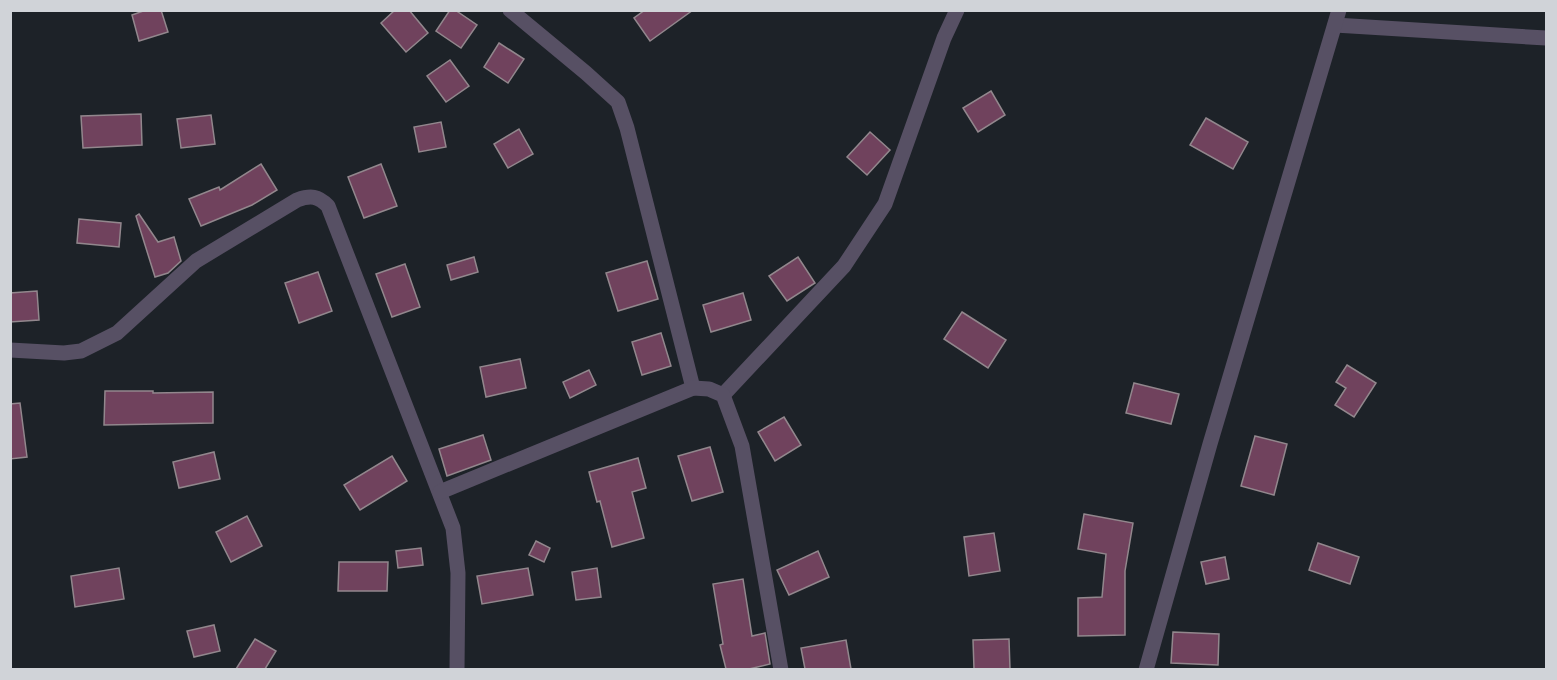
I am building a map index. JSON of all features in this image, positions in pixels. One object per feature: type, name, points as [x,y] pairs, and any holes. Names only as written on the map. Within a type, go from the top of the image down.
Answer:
[{"type":"street","points":[[510,10],[618,102],[627,128],[693,388]]},
{"type":"street","points":[[723,395],[844,266],[885,204],[944,38],[957,10]]},
{"type":"street","points":[[1146,669],[1337,18],[1546,38]]},
{"type":"street","points":[[10,350],[64,353],[81,351],[117,333],[196,261],[297,200],[309,196],[320,198],[328,206],[453,528],[458,573],[457,669]]},
{"type":"street","points":[[440,492],[693,388],[709,389],[723,395],[742,446],[781,669]]},
{"type":"building","points":[[146,10],[161,10],[168,32],[139,41],[132,15]]},
{"type":"building","points":[[395,10],[409,10],[428,33],[406,52],[381,23]]},
{"type":"building","points":[[450,10],[455,10],[477,25],[461,48],[436,31]]},
{"type":"building","points":[[645,10],[693,10],[650,41],[634,18]]},
{"type":"building","points":[[499,43],[524,59],[508,83],[484,67]]},
{"type":"building","points":[[450,60],[469,86],[446,102],[427,76]]},
{"type":"building","points":[[991,91],[1005,115],[978,132],[963,108]]},
{"type":"building","points":[[141,114],[142,145],[83,148],[81,116]]},
{"type":"building","points":[[211,115],[215,144],[181,148],[177,119]]},
{"type":"building","points":[[1206,118],[1248,142],[1233,169],[1190,145]]},
{"type":"building","points":[[441,122],[446,147],[419,152],[414,127]]},
{"type":"building","points":[[519,129],[533,154],[508,168],[494,144]]},
{"type":"building","points":[[870,132],[890,150],[867,175],[847,157]]},
{"type":"building","points":[[261,164],[277,190],[252,205],[201,226],[189,199],[219,187],[220,190]]},
{"type":"building","points":[[381,164],[397,206],[364,218],[348,177]]},
{"type":"building","points":[[139,214],[158,242],[174,237],[181,261],[168,273],[155,277],[136,216]]},
{"type":"building","points":[[79,219],[121,223],[119,247],[77,243]]},
{"type":"building","points":[[474,257],[478,272],[451,280],[447,265]]},
{"type":"building","points":[[798,257],[815,283],[787,301],[769,276]]},
{"type":"building","points":[[647,261],[658,299],[618,311],[606,273]]},
{"type":"building","points":[[405,264],[420,307],[392,317],[376,274]]},
{"type":"building","points":[[318,272],[332,311],[299,323],[285,283]]},
{"type":"building","points":[[37,291],[39,320],[10,322],[10,293]]},
{"type":"building","points":[[743,293],[751,320],[711,332],[703,305]]},
{"type":"building","points":[[962,312],[1006,340],[988,368],[944,339]]},
{"type":"building","points":[[661,333],[671,366],[642,375],[632,342]]},
{"type":"building","points":[[520,359],[526,388],[486,397],[480,367]]},
{"type":"building","points":[[1347,365],[1376,383],[1354,417],[1335,405],[1346,388],[1336,382]]},
{"type":"building","points":[[589,370],[596,385],[570,398],[563,382]]},
{"type":"building","points":[[1134,383],[1179,394],[1171,424],[1126,413]]},
{"type":"building","points":[[105,391],[213,392],[213,423],[104,425]]},
{"type":"building","points":[[20,403],[27,457],[10,459],[10,404]]},
{"type":"building","points":[[784,417],[801,445],[775,461],[758,432]]},
{"type":"building","points":[[483,435],[491,460],[447,476],[439,449]]},
{"type":"building","points":[[1255,436],[1287,444],[1274,495],[1241,486]]},
{"type":"building","points":[[710,447],[723,492],[692,501],[678,456]]},
{"type":"building","points":[[214,452],[220,479],[179,488],[173,462]]},
{"type":"building","points":[[392,456],[407,481],[360,510],[344,485]]},
{"type":"building","points":[[638,458],[646,488],[632,492],[644,538],[612,547],[600,501],[597,502],[589,472]]},
{"type":"building","points":[[1084,514],[1133,523],[1125,571],[1125,635],[1078,636],[1078,598],[1102,597],[1106,554],[1078,549]]},
{"type":"building","points":[[247,516],[262,546],[231,562],[216,532]]},
{"type":"building","points":[[994,533],[1000,571],[969,576],[964,537]]},
{"type":"building","points":[[536,541],[550,548],[544,562],[529,555]]},
{"type":"building","points":[[1318,543],[1359,557],[1350,584],[1309,570]]},
{"type":"building","points":[[421,548],[423,565],[398,568],[396,551]]},
{"type":"building","points":[[818,551],[829,577],[789,595],[777,570]]},
{"type":"building","points":[[1225,557],[1229,579],[1206,584],[1201,562]]},
{"type":"building","points":[[339,562],[388,562],[387,591],[338,591]]},
{"type":"building","points":[[119,568],[124,599],[75,607],[71,576]]},
{"type":"building","points":[[528,568],[533,595],[482,604],[477,576]]},
{"type":"building","points":[[597,568],[601,597],[576,600],[572,572]]},
{"type":"building","points":[[743,579],[752,636],[765,633],[770,664],[749,669],[726,669],[720,645],[723,644],[713,584]]},
{"type":"building","points":[[214,625],[220,651],[194,657],[187,631]]},
{"type":"building","points":[[1173,632],[1219,634],[1218,665],[1171,663]]},
{"type":"building","points":[[255,639],[276,651],[265,669],[236,669]]},
{"type":"building","points":[[1009,639],[1010,669],[974,669],[973,640]]},
{"type":"building","points":[[846,640],[851,669],[805,669],[801,648]]}]
